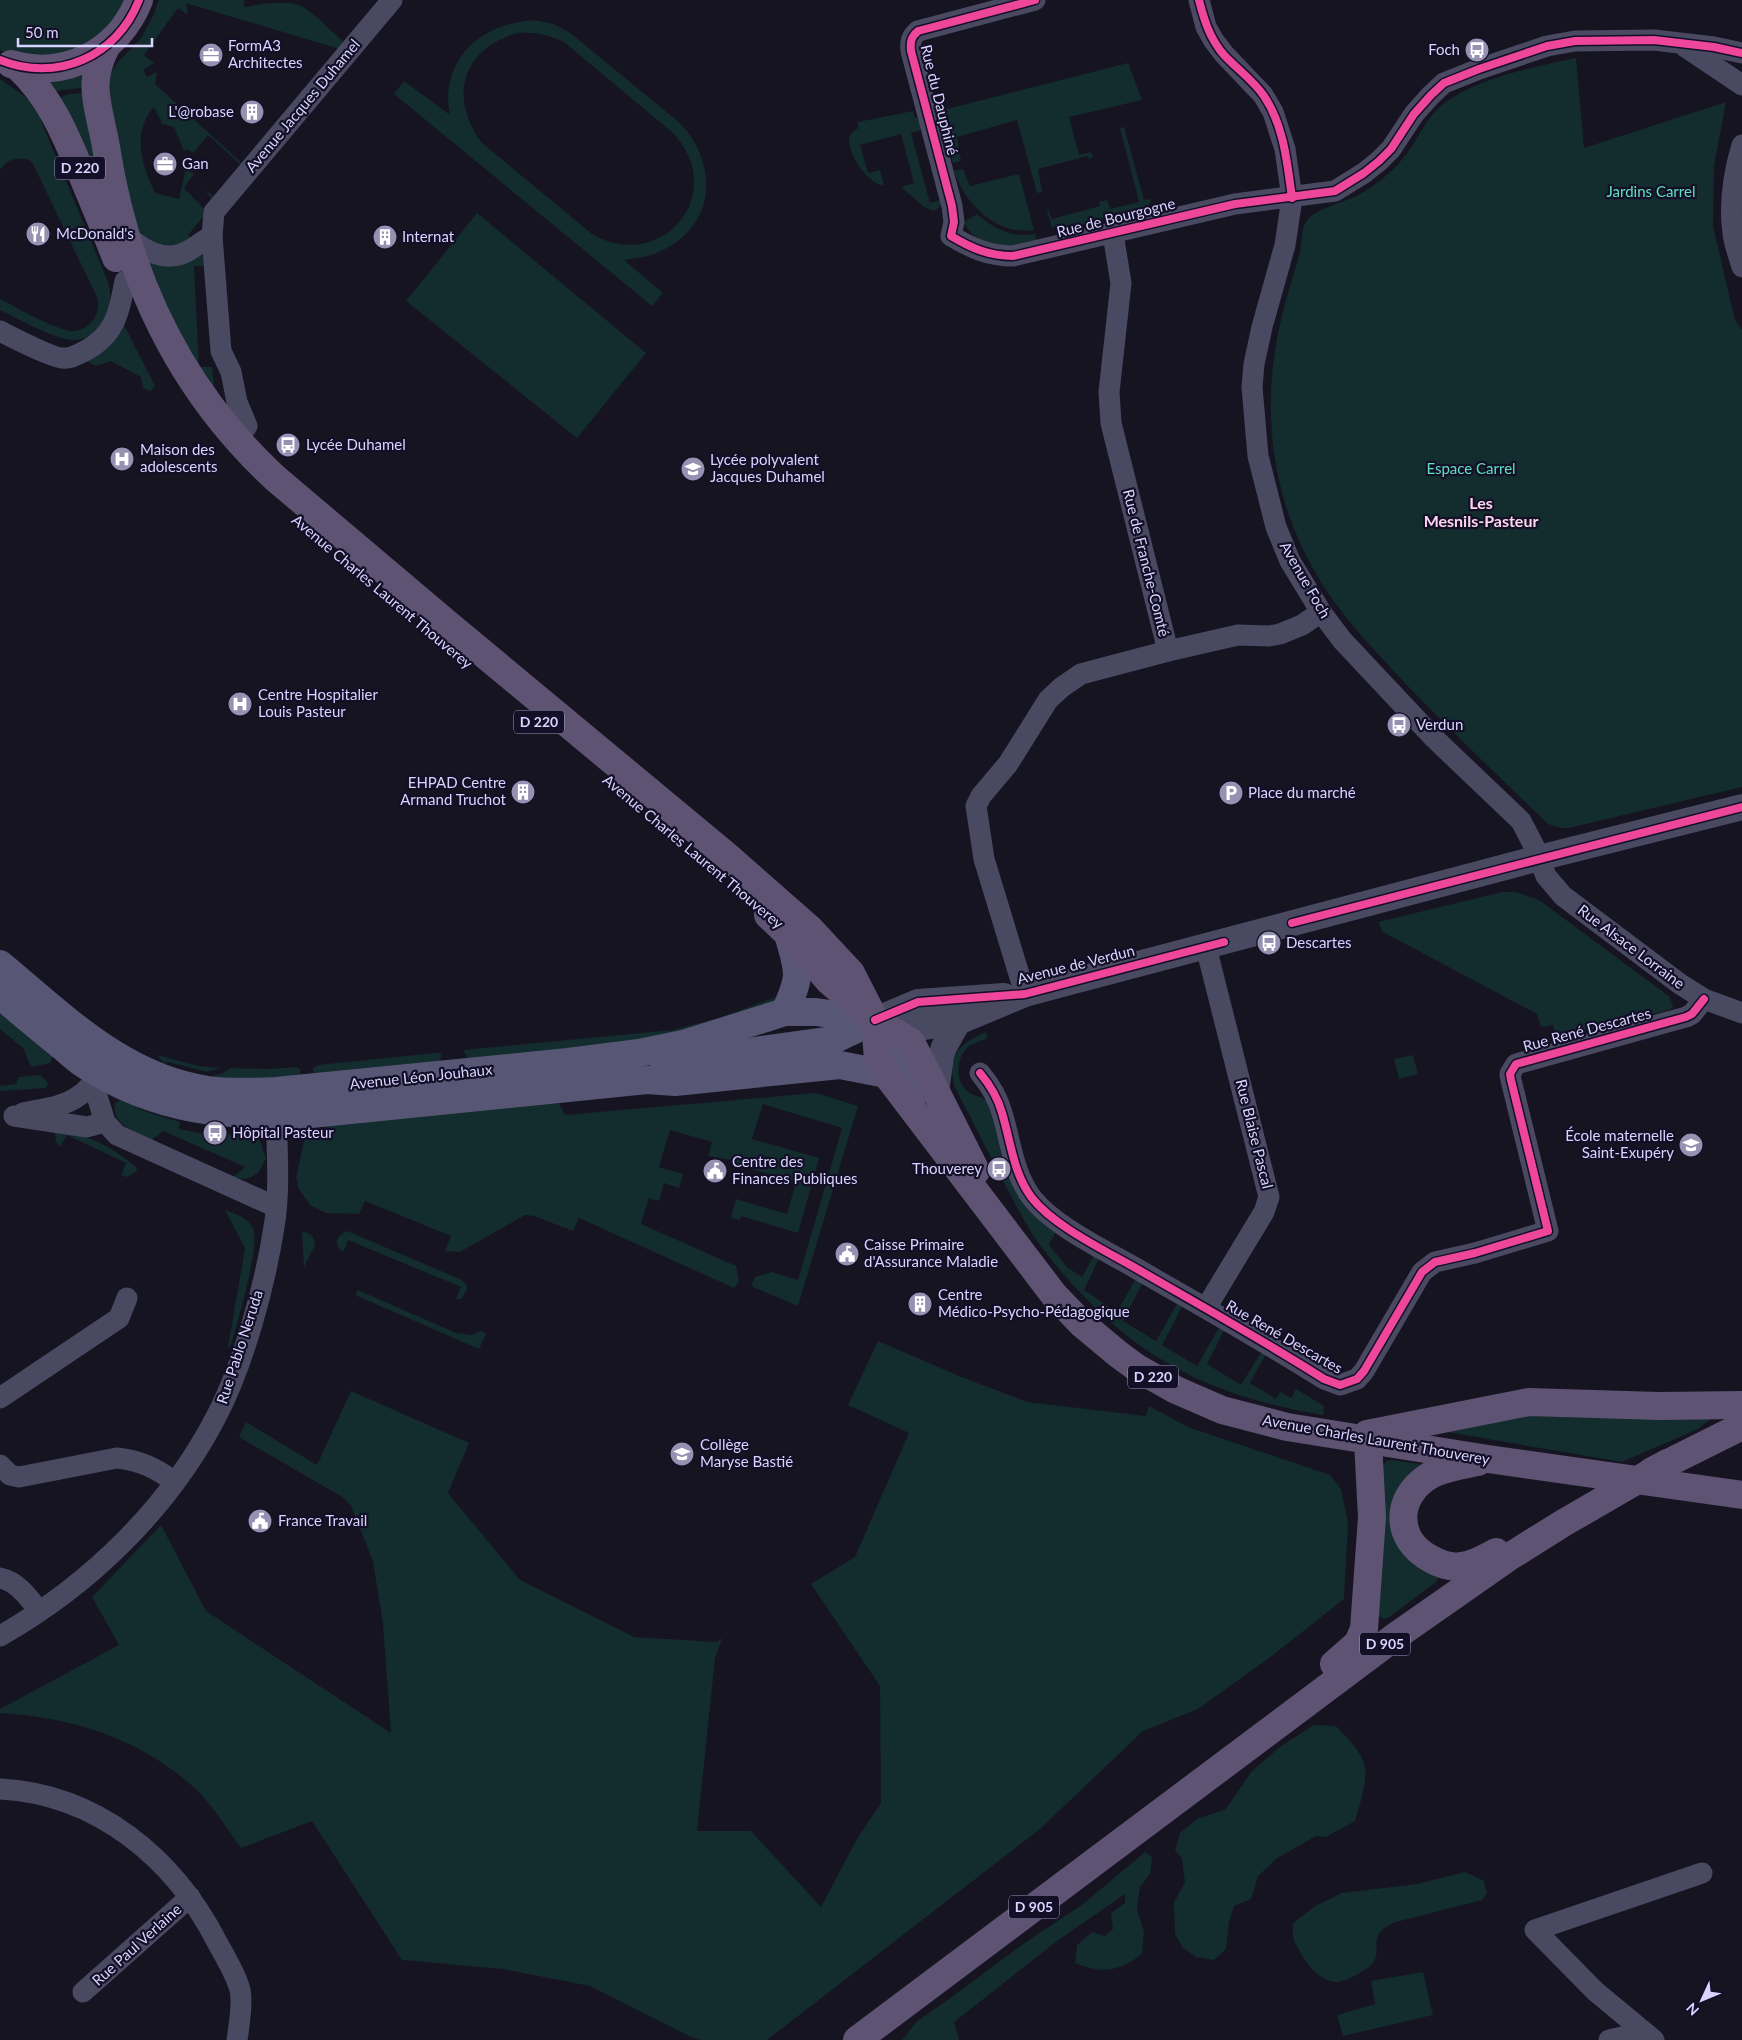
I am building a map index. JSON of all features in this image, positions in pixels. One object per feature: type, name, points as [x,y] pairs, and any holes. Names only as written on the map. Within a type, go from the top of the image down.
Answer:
[{"type":"main road","points":[[8,63],[42,69],[68,66],[84,60],[106,47],[127,23],[138,0]]},
{"type":"main road","name":"Avenue Charles Laurent Thouverey","points":[[106,47],[98,65],[95,90],[125,235],[138,276],[156,319],[176,356],[198,390],[236,439],[275,478],[727,856],[810,929],[851,972],[875,1020],[878,1060],[886,1074],[1054,1294],[1098,1338],[1137,1368],[1176,1390],[1222,1410],[1287,1427],[1488,1459],[1742,1495]]},
{"type":"main road","name":"Avenue Charles Laurent Thouverey","points":[[8,63],[33,80],[57,117],[107,233],[140,321],[174,386],[196,418],[241,470],[293,518],[730,881],[788,934],[829,981],[875,1020],[911,1042],[1006,1230]]},
{"type":"main road","points":[[785,1012],[795,989],[798,974],[788,934]]},
{"type":"main road","name":"Avenue Léon Jouhaux","points":[[0,964],[87,1036],[101,1070],[152,1075],[208,1090],[245,1092],[276,1103],[639,1053],[683,1044],[785,1012],[816,1012],[875,1020]]},
{"type":"main road","points":[[0,996],[69,1053],[101,1070]]},
{"type":"main road","points":[[647,1080],[672,1066],[747,1052],[833,1040],[875,1020]]},
{"type":"main road","name":"D 220","points":[[875,1020],[951,1122]]},
{"type":"main road","points":[[276,1103],[573,1088],[647,1080],[675,1082],[840,1065],[886,1074]]},
{"type":"main road","points":[[1360,1439],[1529,1402],[1659,1406],[1742,1405]]},
{"type":"main road","name":"D 905","points":[[857,2040],[1396,1636],[1509,1556],[1562,1520],[1667,1463],[1742,1426]]},
{"type":"main road","name":"D 905","points":[[1211,1774],[1221,1754],[1246,1732],[1347,1654],[1362,1636],[1366,1611],[1372,1518],[1360,1439]]},
{"type":"main road","points":[[1488,1459],[1431,1475],[1414,1490],[1404,1508],[1404,1525],[1406,1536],[1423,1555],[1448,1566],[1460,1567],[1472,1564],[1562,1520]]},
{"type":"street","name":"Avenue Jacques Duhamel","points":[[212,236],[214,212],[392,0]]},
{"type":"street","name":"Rue du Dauphiné","points":[[951,236],[954,222],[952,206],[910,51],[912,38],[918,31],[1035,0]]},
{"type":"street","name":"Avenue Foch","points":[[1199,0],[1206,27],[1214,41],[1263,95],[1273,112],[1285,149],[1292,198],[1285,245],[1262,327],[1254,364],[1252,387],[1258,456],[1276,527],[1290,561],[1321,612],[1342,640],[1441,745],[1521,821],[1540,858]]},
{"type":"street","name":"Rue de Bourgogne","points":[[951,236],[977,250],[1000,256],[1013,256],[1235,204],[1335,191],[1364,174],[1391,149],[1414,114],[1430,95],[1444,83],[1458,76],[1547,46],[1575,40],[1654,40],[1742,53]]},
{"type":"street","points":[[1680,43],[1742,85]]},
{"type":"street","points":[[1742,144],[1732,206],[1733,233],[1742,266]]},
{"type":"street","name":"Rue de Franche-Comté","points":[[1024,994],[984,859],[976,806],[981,796],[1008,764],[1048,700],[1062,687],[1082,674],[1168,651],[1111,424],[1109,392],[1121,282],[1113,234]]},
{"type":"street","points":[[125,235],[143,249],[169,257],[188,251],[212,236],[221,351],[231,372],[237,402],[247,426],[236,439]]},
{"type":"street","points":[[0,331],[63,358],[74,356],[86,350],[105,335],[115,322],[120,309],[125,281]]},
{"type":"street","points":[[1168,651],[1238,635],[1269,636],[1280,634],[1302,625],[1321,612]]},
{"type":"street","name":"Avenue de Verdun","points":[[875,1020],[925,1027],[958,1022],[1024,994],[1540,858],[1742,807]]},
{"type":"street","name":"Rue Alsace Lorraine","points":[[1540,858],[1546,876],[1563,896],[1680,984],[1704,999],[1742,1013]]},
{"type":"street","name":"Rue Blaise Pascal","points":[[1206,947],[1269,1198],[1264,1212],[1206,1308]]},
{"type":"street","name":"Avenue de Verdun","points":[[875,1020],[918,1002],[1024,994]]},
{"type":"street","name":"Rue René Descartes","points":[[980,1074],[991,1087],[1001,1108],[1017,1170],[1032,1198],[1044,1210],[1083,1238],[1332,1383],[1340,1385],[1357,1379],[1364,1371],[1422,1272],[1427,1267],[1435,1262],[1475,1253],[1548,1231],[1510,1080],[1510,1074],[1516,1064],[1686,1017],[1692,1014],[1704,999]]},
{"type":"street","points":[[936,1092],[941,1056],[958,1022]]},
{"type":"street","points":[[7,1116],[67,1102],[80,1095],[101,1070]]},
{"type":"street","points":[[101,1070],[104,1122],[117,1135],[276,1207]]},
{"type":"street","name":"Rue Pablo Neruda","points":[[0,1636],[39,1611],[94,1570],[145,1519],[175,1482],[217,1415],[236,1369],[258,1300],[274,1227],[276,1207],[276,1103]]},
{"type":"street","points":[[7,1116],[87,1127],[104,1122]]},
{"type":"street","points":[[0,1398],[119,1318],[127,1298]]},
{"type":"street","points":[[0,1465],[10,1475],[18,1477],[117,1458],[128,1459],[156,1469],[175,1482]]},
{"type":"street","points":[[0,1578],[22,1590],[39,1611]]},
{"type":"street","points":[[0,1788],[34,1793],[70,1803],[129,1834],[158,1860],[190,1897],[214,1935],[240,1991],[237,2040]]},
{"type":"street","points":[[1649,2036],[1595,1990],[1535,1930],[1702,1873]]},
{"type":"street","name":"Rue Paul Verlaine","points":[[83,1992],[190,1897]]},
{"type":"street","points":[[1609,2040],[1649,2036]]},
{"type":"green space","points":[[0,0],[128,0],[113,26],[63,58],[6,53],[0,50]]},
{"type":"green space","points":[[159,0],[244,0],[244,7],[279,3],[299,5],[317,18],[348,46],[343,50],[186,3],[188,15],[178,8],[144,55],[154,63],[143,70],[147,77],[157,72],[155,84],[245,166],[214,202],[204,189],[215,198],[241,165],[208,135],[193,153],[187,149],[184,151],[174,127],[162,124],[153,108],[146,118],[142,129],[141,150],[143,162],[155,193],[179,199],[186,168],[194,174],[184,188],[207,212],[188,235],[190,237],[178,246],[153,246],[136,229],[109,96],[109,76],[117,63],[141,38]]},
{"type":"green space","points":[[533,20],[553,24],[569,32],[680,123],[693,139],[706,175],[706,193],[701,210],[693,226],[679,240],[661,251],[647,256],[624,260],[663,293],[652,306],[394,94],[404,81],[450,115],[448,95],[451,78],[465,51],[488,33],[517,22]],"holes":[[[518,33],[542,34],[564,42],[673,133],[689,156],[694,180],[691,202],[680,221],[663,236],[642,244],[618,244],[592,234],[481,142],[471,125],[465,108],[464,91],[466,76],[473,62],[484,50],[499,40]]]},
{"type":"green space","name":"Espace Carrel","points":[[1576,58],[1584,148],[1726,102],[1714,166],[1713,226],[1735,320],[1742,330],[1742,787],[1569,828],[1561,828],[1548,824],[1436,715],[1367,642],[1327,591],[1301,544],[1287,510],[1272,440],[1271,405],[1278,333],[1300,252],[1303,229],[1309,218],[1321,210],[1359,194],[1382,179],[1404,157],[1433,114],[1446,102],[1462,92],[1520,71]]},
{"type":"green space","points":[[1128,63],[1142,100],[1069,117],[1079,155],[1091,152],[1093,157],[1089,159],[1088,156],[1038,169],[1042,192],[1037,193],[1017,120],[957,137],[961,161],[953,163],[939,111]]},
{"type":"green space","points":[[87,73],[89,87],[51,93],[46,82],[68,79]]},
{"type":"green space","points":[[0,79],[27,98],[39,116],[108,282],[110,298],[108,313],[96,330],[86,338],[73,340],[52,335],[0,310],[0,299],[58,328],[75,331],[85,327],[94,319],[98,306],[97,297],[32,162],[27,159],[15,159],[8,161],[0,170]]},
{"type":"green space","points":[[89,93],[119,232],[55,99],[69,94]]},
{"type":"green space","points":[[913,111],[915,118],[920,117],[924,129],[911,133],[930,203],[943,199],[940,207],[934,211],[924,207],[901,187],[914,183],[901,134],[860,145],[868,173],[880,170],[884,185],[878,184],[866,175],[856,161],[850,146],[850,136],[858,128],[858,122]]},
{"type":"green space","points":[[1124,127],[1144,200],[1151,199],[1151,202],[1144,209],[1059,230],[1051,226],[1047,209],[1052,219],[1100,206],[1099,202],[1107,200],[1110,209],[1139,202],[1120,128]]},
{"type":"green space","points":[[963,169],[970,186],[1019,174],[1034,230],[1020,231],[1007,228],[995,223],[984,215],[974,206],[959,183],[954,171]]},
{"type":"green space","points":[[477,213],[646,353],[577,438],[406,301]]},
{"type":"green space","points":[[977,214],[1003,231],[1018,235],[1035,234],[1037,243],[1006,246],[996,245],[977,238],[964,222]]},
{"type":"green space","points":[[203,255],[208,266],[194,266],[199,367],[212,367],[215,395],[178,336],[148,261]]},
{"type":"green space","points":[[123,323],[155,386],[150,391],[143,388],[141,377],[111,361],[96,366],[85,360]]},
{"type":"green space","points":[[1502,892],[1516,892],[1539,900],[1670,997],[1673,1007],[1669,1010],[1556,1039],[1553,1025],[1541,1027],[1537,1014],[1383,932],[1378,922]]},
{"type":"green space","points":[[776,997],[784,997],[779,1002],[661,1042],[469,1060],[463,1050],[672,1030],[719,1018]]},
{"type":"green space","points":[[0,1013],[53,1057],[50,1063],[31,1067],[23,1048],[0,1029]]},
{"type":"green space","points":[[986,1032],[987,1038],[969,1046],[961,1056],[958,1069],[960,1081],[968,1092],[986,1100],[1057,1229],[1049,1245],[1068,1268],[1082,1277],[1094,1255],[1099,1258],[1084,1290],[1117,1312],[1136,1278],[1143,1282],[1123,1321],[1156,1341],[1179,1300],[1184,1303],[1162,1345],[1197,1366],[1221,1324],[1226,1327],[1207,1364],[1241,1385],[1262,1351],[1266,1354],[1250,1383],[1276,1399],[1280,1392],[1291,1398],[1296,1389],[1324,1406],[1323,1415],[1251,1399],[1218,1388],[1187,1374],[1158,1358],[1130,1338],[1103,1315],[1064,1275],[1031,1232],[955,1088],[952,1068],[953,1060],[968,1041]]},
{"type":"green space","points":[[435,1053],[442,1054],[439,1062],[314,1079],[313,1068],[318,1065]]},
{"type":"green space","points":[[157,1055],[199,1066],[221,1068],[207,1072],[168,1062],[165,1064]]},
{"type":"green space","points":[[1413,1055],[1418,1074],[1399,1079],[1394,1059]]},
{"type":"green space","points":[[296,1067],[300,1069],[301,1080],[206,1078],[223,1073],[231,1068],[270,1069]]},
{"type":"green space","points":[[40,1075],[48,1083],[46,1088],[0,1091],[0,1086],[16,1084],[19,1077]]},
{"type":"green space","points":[[816,1093],[858,1106],[798,1306],[751,1286],[755,1277],[772,1272],[798,1280],[842,1128],[763,1104],[752,1139],[819,1158],[798,1233],[741,1216],[740,1220],[731,1218],[736,1199],[787,1214],[796,1182],[731,1163],[732,1160],[708,1156],[712,1142],[670,1130],[659,1167],[683,1174],[679,1188],[664,1183],[659,1201],[649,1198],[641,1224],[736,1266],[739,1281],[734,1288],[579,1218],[573,1231],[534,1216],[525,1215],[460,1252],[445,1251],[451,1236],[365,1201],[359,1214],[326,1213],[310,1205],[299,1189],[296,1178],[304,1141],[314,1132],[324,1133],[328,1121],[558,1102],[565,1115]]},
{"type":"green space","points":[[122,1099],[144,1111],[180,1122],[179,1129],[219,1137],[222,1132],[254,1136],[260,1141],[266,1158],[259,1172],[251,1177],[245,1179],[232,1178],[245,1167],[163,1131],[152,1140],[126,1127],[121,1123],[115,1111],[115,1103]]},
{"type":"green space","points":[[55,1133],[78,1135],[98,1142],[135,1166],[137,1168],[136,1172],[127,1177],[121,1175],[126,1163],[67,1135],[60,1147],[56,1142]]},
{"type":"green space","points":[[225,1210],[248,1222],[253,1228],[255,1237],[247,1286],[230,1348],[228,1347],[245,1248]]},
{"type":"green space","points":[[347,1231],[462,1280],[467,1286],[467,1290],[461,1299],[456,1299],[461,1287],[348,1240],[343,1252],[338,1246],[337,1240]]},
{"type":"green space","points":[[302,1232],[312,1236],[315,1245],[304,1267]]},
{"type":"green space","points":[[358,1290],[456,1333],[472,1335],[481,1331],[486,1334],[479,1349],[355,1295]]},
{"type":"green space","points":[[878,1341],[959,1376],[1027,1402],[1146,1416],[1149,1406],[1188,1427],[1330,1475],[1341,1489],[1348,1522],[1344,1599],[1273,1655],[1198,1709],[1143,1731],[1040,1829],[767,2040],[700,2040],[590,1986],[503,1969],[402,1960],[312,1821],[241,1848],[197,1790],[147,1753],[100,1732],[76,1725],[26,1715],[0,1713],[0,1709],[119,1645],[92,1597],[161,1525],[206,1611],[391,1733],[383,1624],[373,1561],[351,1506],[344,1498],[239,1437],[246,1422],[317,1465],[351,1391],[469,1443],[448,1493],[520,1580],[634,1637],[716,1642],[722,1638],[715,1658],[697,1831],[751,1831],[821,1907],[858,1837],[881,1803],[880,1686],[811,1584],[855,1557],[909,1433],[848,1405]]},
{"type":"green space","points":[[1513,1413],[1714,1416],[1698,1429],[1622,1462],[1447,1432],[1441,1426]]},
{"type":"green space","points":[[1392,1460],[1423,1465],[1402,1492],[1438,1578],[1436,1582],[1388,1618],[1384,1619],[1378,1616],[1382,1466],[1387,1461]]},
{"type":"green space","points":[[1314,1725],[1336,1726],[1353,1745],[1363,1761],[1366,1772],[1363,1794],[1355,1821],[1326,1837],[1316,1836],[1276,1859],[1258,1876],[1251,1899],[1234,1906],[1229,1922],[1226,1949],[1214,1960],[1196,1957],[1183,1948],[1175,1934],[1174,1902],[1185,1882],[1182,1859],[1175,1850],[1180,1833],[1197,1819],[1226,1809],[1251,1772],[1281,1746]]},
{"type":"green space","points":[[1145,1852],[1152,1857],[1150,1874],[1140,1887],[1137,1909],[1144,1932],[1142,1954],[1118,1968],[1093,1969],[1075,1963],[1077,1945],[1092,1932],[1105,1936],[1113,1929],[1111,1913],[1125,1903],[1125,1894],[1057,1941],[954,2022],[959,2040],[902,2040],[917,2021],[1023,1944],[1083,1904]]},
{"type":"green space","points":[[1465,1872],[1484,1881],[1487,1893],[1482,1900],[1396,1922],[1386,1927],[1377,1938],[1374,1961],[1369,1967],[1346,1980],[1331,1981],[1317,1974],[1306,1962],[1294,1940],[1293,1923],[1317,1905],[1342,1893],[1417,1884]]},
{"type":"green space","points":[[1423,1972],[1433,2015],[1343,2036],[1337,2015],[1375,2004],[1371,1981]]},
{"type":"cycle path","points":[[0,60],[21,66],[42,68],[63,66],[82,60],[100,50],[116,37],[129,20],[139,0]]},
{"type":"cycle path","points":[[1035,0],[918,31],[911,42],[911,51],[952,206],[954,222],[951,236],[973,248],[996,255],[1013,256],[1235,204],[1335,191],[1379,161],[1391,149],[1414,114],[1444,83],[1547,46],[1575,41],[1654,40],[1714,47],[1742,53]]},
{"type":"cycle path","points":[[1199,0],[1208,29],[1219,49],[1255,85],[1271,108],[1284,145],[1292,198]]},
{"type":"cycle path","points":[[1292,923],[1742,807]]},
{"type":"cycle path","points":[[875,1020],[918,1002],[1025,994],[1224,942]]},
{"type":"cycle path","points":[[980,1073],[998,1102],[1013,1157],[1021,1178],[1032,1198],[1052,1218],[1324,1379],[1340,1385],[1357,1379],[1364,1371],[1422,1272],[1435,1262],[1475,1253],[1548,1231],[1511,1080],[1510,1074],[1516,1064],[1686,1017],[1692,1014],[1704,999]]},
{"type":"place","name":"Foch","points":[[1477,50]]},
{"type":"place","name":"FormA3 Architectes","points":[[211,55]]},
{"type":"place","name":"L'@robase","points":[[252,112]]},
{"type":"place","name":"Gan","points":[[165,164]]},
{"type":"place","name":"McDonald's","points":[[38,234]]},
{"type":"place","name":"Internat","points":[[385,237]]},
{"type":"place","name":"Lycée Duhamel","points":[[288,445]]},
{"type":"place","name":"Maison des adolescents","points":[[122,459]]},
{"type":"place","name":"Lycée polyvalent Jacques Duhamel","points":[[693,469]]},
{"type":"place","name":"Centre Hospitalier Louis Pasteur","points":[[240,704]]},
{"type":"place","name":"Verdun","points":[[1399,725]]},
{"type":"place","name":"EHPAD Centre Armand Truchot","points":[[523,792]]},
{"type":"place","name":"Place du marché","points":[[1231,793]]},
{"type":"place","name":"Descartes","points":[[1269,943]]},
{"type":"place","name":"Hôpital Pasteur","points":[[215,1133]]},
{"type":"place","name":"École maternelle Saint-Exupéry","points":[[1691,1145]]},
{"type":"place","name":"Thouverey","points":[[999,1169]]},
{"type":"place","name":"Centre des Finances Publiques","points":[[715,1171]]},
{"type":"place","name":"Caisse Primaire d'Assurance Maladie","points":[[847,1254]]},
{"type":"place","name":"Centre Médico-Psycho-Pédagogique","points":[[920,1304]]},
{"type":"place","name":"Collège Maryse Bastié","points":[[682,1454]]},
{"type":"place","name":"France Travail","points":[[260,1521]]},
{"type":"district","name":"Les Mesnils-Pasteur","points":[[1481,512]]},
{"type":"park label","name":"Jardins Carrel","points":[[1651,192]]}]
